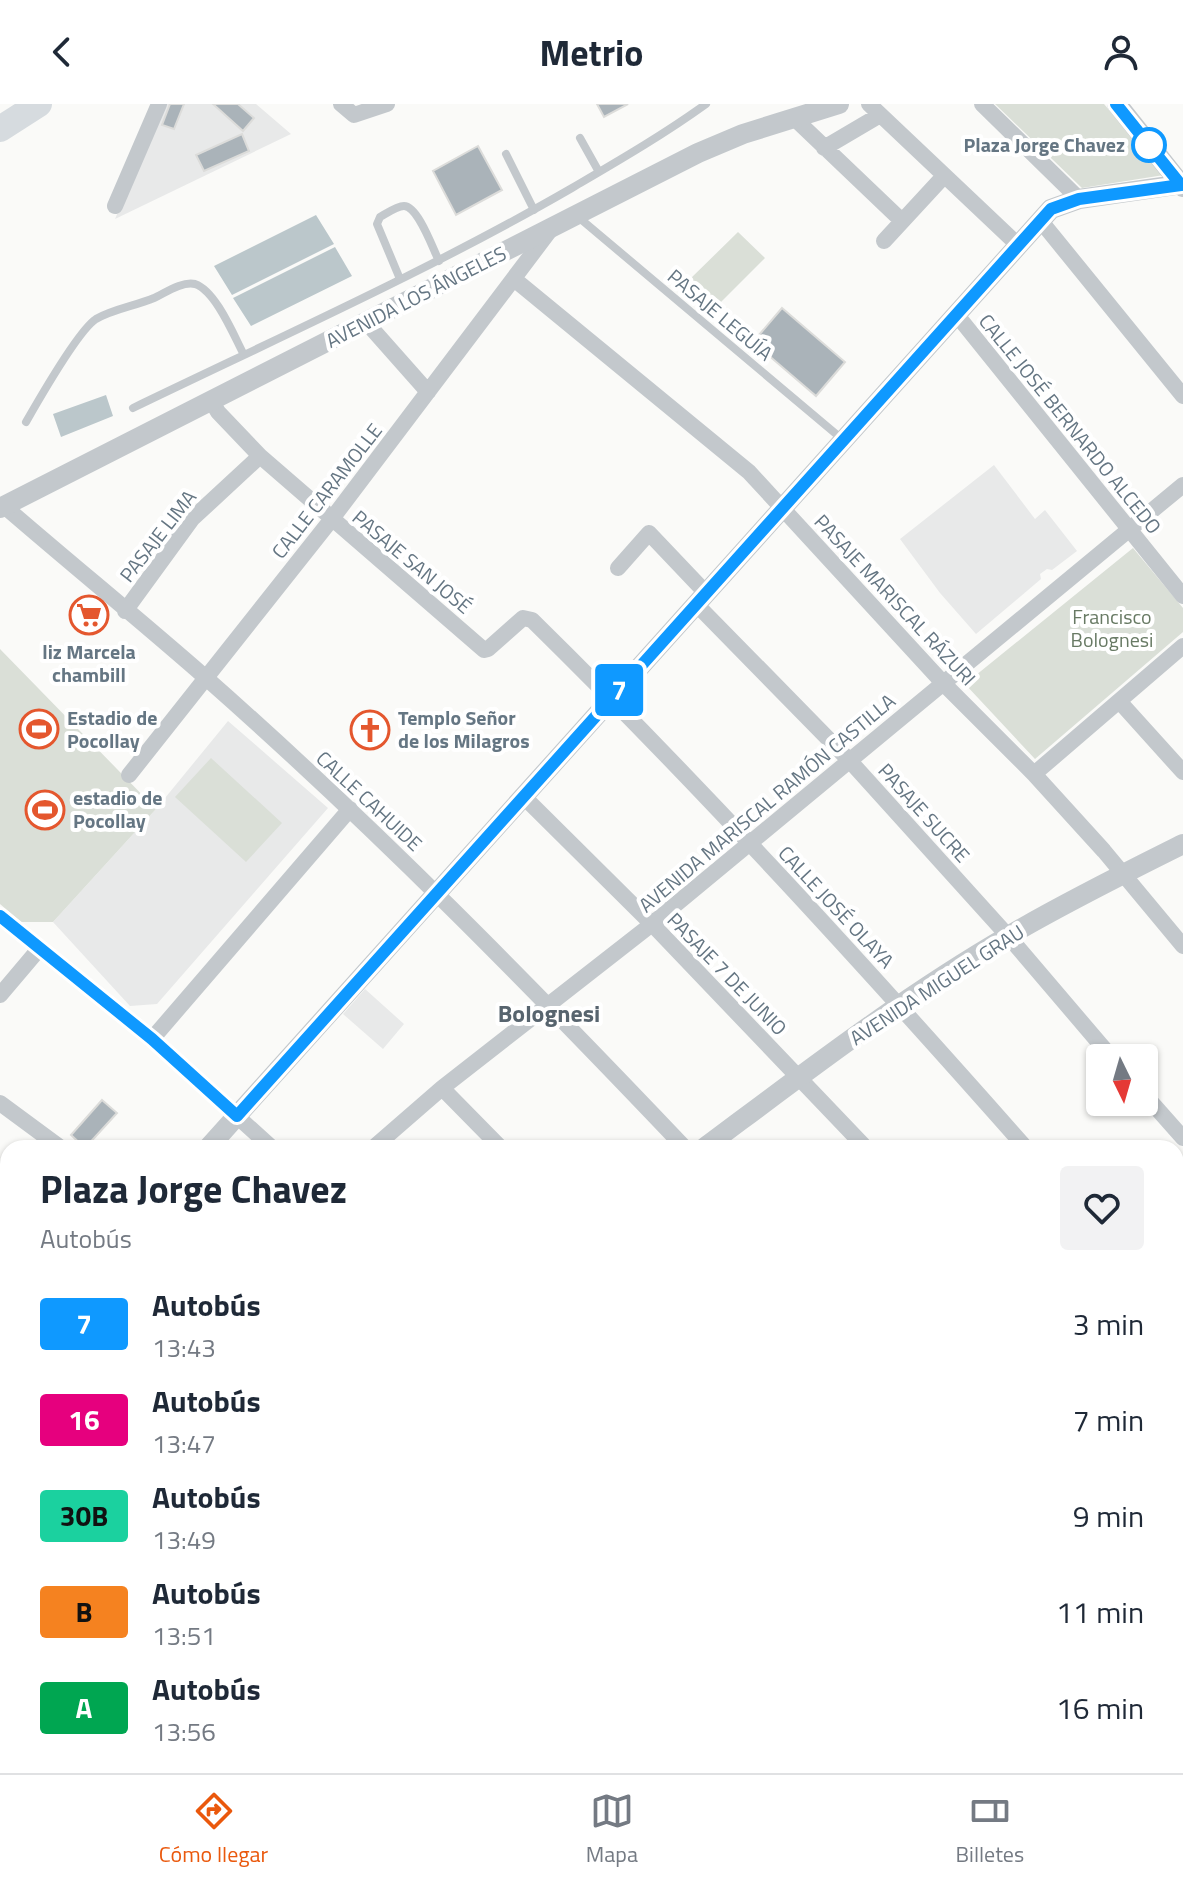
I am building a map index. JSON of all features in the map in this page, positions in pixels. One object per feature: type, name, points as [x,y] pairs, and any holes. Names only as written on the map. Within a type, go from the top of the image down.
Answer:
[{"type":"main road","points":[[0,129],[39,104]]},
{"type":"street","points":[[115,206],[159,104]]},
{"type":"street","points":[[341,104],[354,115],[387,104]]},
{"type":"street","name":"AVENIDA LOS ÁNGELES","points":[[2,507],[698,153],[793,117],[839,104]]},
{"type":"street","points":[[982,104],[1079,199]]},
{"type":"street","points":[[1117,104],[1182,185]]},
{"type":"street","points":[[824,148],[875,109],[1018,245]]},
{"type":"street","points":[[793,117],[902,221]]},
{"type":"street","points":[[884,241],[944,176]]},
{"type":"street","points":[[215,1140],[1040,220],[1058,205],[1079,199],[1182,185]]},
{"type":"street","points":[[1040,220],[1183,396]]},
{"type":"street","name":"CALLE CARAMOLLE","points":[[129,775],[331,520],[551,229]]},
{"type":"street","name":"PASAJE MARISCAL RÁZURI","points":[[514,279],[749,472],[944,684],[1034,774],[1183,946]]},
{"type":"street","name":"CALLE JOSÉ BERNARDO ALCEDO","points":[[956,314],[1183,596]]},
{"type":"street","points":[[366,322],[428,392]]},
{"type":"street","name":"PASAJE SAN JOSÉ","points":[[211,400],[218,412],[260,456],[331,520],[480,647],[488,649]]},
{"type":"street","name":"PASAJE LIMA","points":[[125,611],[192,519],[260,456]]},
{"type":"street","name":"AVENIDA MARISCAL RAMÓN CASTILLA","points":[[382,1140],[442,1088],[652,924],[1183,485]]},
{"type":"street","name":"CALLE CAHUIDE","points":[[2,507],[205,677],[350,809],[550,1006],[677,1140]]},
{"type":"street","name":"PASAJE SUCRE","points":[[618,568],[649,533],[701,598],[1008,936],[1100,1044]]},
{"type":"street","name":"CALLE JOSÉ OLAYA","points":[[488,649],[516,621],[523,618],[532,620],[749,842],[1019,1140]]},
{"type":"street","points":[[1034,774],[1183,646]]},
{"type":"street","points":[[1119,701],[1183,772]]},
{"type":"street","name":"PASAJE 7 DE JUNIO","points":[[523,796],[652,924],[858,1140]]},
{"type":"street","points":[[152,1039],[350,809]]},
{"type":"street","name":"AVENIDA MIGUEL GRAU","points":[[715,1140],[900,1006],[1008,936],[1183,844]]},
{"type":"street","points":[[0,916],[152,1039],[263,1140]]},
{"type":"street","points":[[0,995],[39,949]]},
{"type":"street","points":[[442,1088],[493,1140]]},
{"type":"street","points":[[0,1103],[50,1140]]},
{"type":"street","points":[[1158,1110],[1183,1138]]},
{"type":"lane","points":[[133,408],[439,261],[662,135],[706,104]]},
{"type":"lane","points":[[580,138],[599,172]]},
{"type":"lane","points":[[506,154],[534,210]]},
{"type":"lane","points":[[400,279],[377,224],[380,217],[402,205],[416,213],[439,261]]},
{"type":"lane","name":"PASAJE LEGUÍA","points":[[577,215],[843,440]]},
{"type":"lane","points":[[26,422],[85,328],[111,312],[184,284],[195,284],[208,293],[219,307],[244,355]]},
{"type":"shaded area","points":[[165,104],[256,104],[291,134],[115,219]]},
{"type":"shaded area","points":[[316,215],[334,244],[232,295],[214,266]]},
{"type":"shaded area","points":[[335,247],[352,276],[251,326],[233,298]]},
{"type":"shaded area","points":[[106,395],[113,416],[61,437],[53,414]]},
{"type":"shaded area","points":[[994,465],[1035,519],[1045,510],[1077,551],[1052,570],[1047,569],[1040,574],[1041,579],[976,634],[940,593],[900,539]]},
{"type":"shaded area","points":[[228,721],[328,808],[157,1004],[130,1006],[53,922],[156,809]]},
{"type":"shaded area","points":[[365,989],[404,1024],[383,1049],[343,1014]]},
{"type":"green space","name":"Plaza Jorge Chavez","points":[[995,104],[1104,104],[1164,175],[1082,188]]},
{"type":"green space","points":[[738,232],[765,258],[715,308],[688,281]]},
{"type":"green space","name":"Francisco Bolognesi","points":[[1133,548],[1183,608],[1183,632],[1035,759],[965,684]]},
{"type":"green space","name":"Estadio de Pocollay","points":[[0,649],[156,809],[53,922],[21,922],[0,904]]},
{"type":"green space","points":[[211,758],[282,823],[246,862],[175,797]]},
{"type":"building","points":[[170,104],[184,104],[174,129],[162,125]]},
{"type":"building","points":[[213,104],[238,104],[254,118],[243,131]]},
{"type":"building","points":[[597,104],[628,104],[604,117]]},
{"type":"building","points":[[242,134],[249,151],[204,171],[196,155]]},
{"type":"building","points":[[478,146],[502,190],[456,215],[433,171]]},
{"type":"building","points":[[782,308],[845,362],[816,396],[753,342]]},
{"type":"building","points":[[102,1100],[117,1113],[92,1140],[76,1140],[71,1135]]},
{"type":"bus line","name":"7","points":[[0,916],[152,1039],[237,1116],[1051,209],[1079,199],[1181,185],[1116,104]]},
{"type":"place","name":"Plaza Jorge Chavez","points":[[1149,145]]},
{"type":"place","name":"liz Marcela chambill","points":[[89,615]]},
{"type":"place","name":"Estadio de Pocollay","points":[[39,729]]},
{"type":"place","name":"Templo Señor de los Milagros","points":[[370,730]]},
{"type":"place","name":"estadio de Pocollay","points":[[45,810]]},
{"type":"district","name":"Bolognesi","points":[[549,1014]]}]
